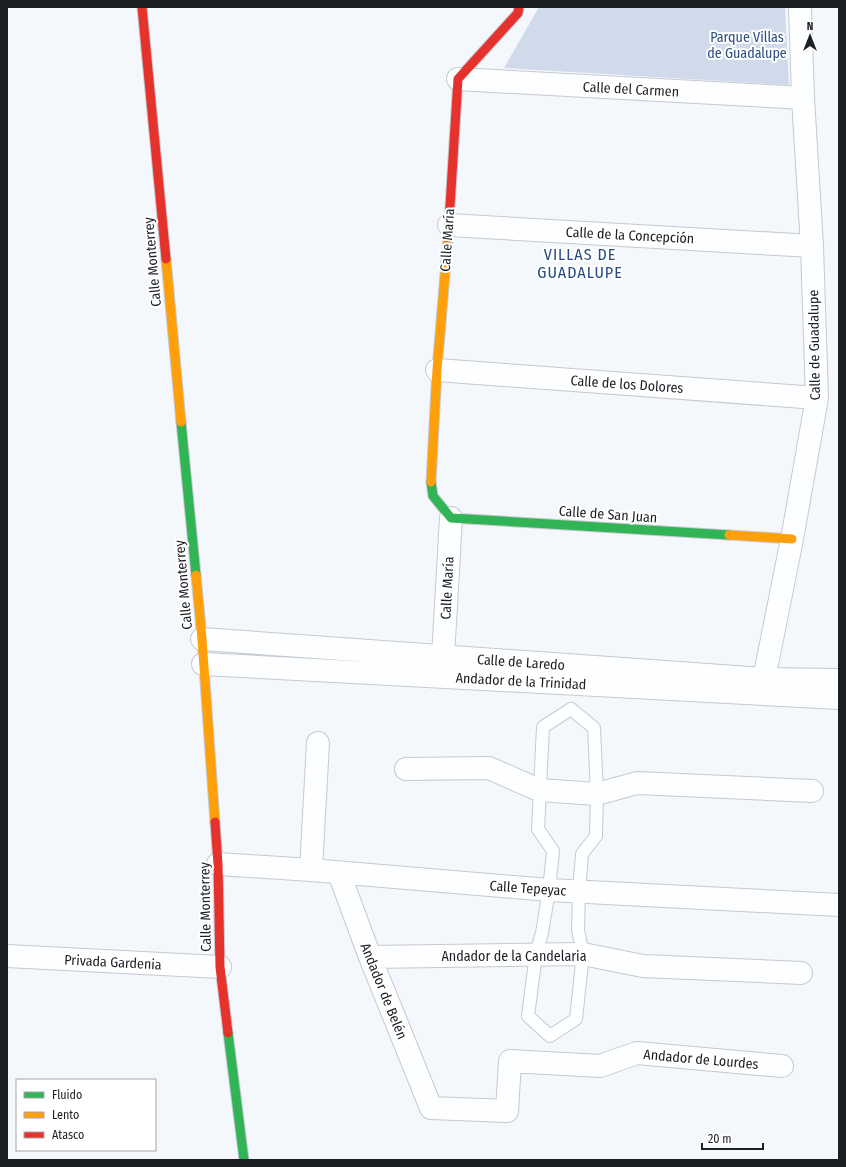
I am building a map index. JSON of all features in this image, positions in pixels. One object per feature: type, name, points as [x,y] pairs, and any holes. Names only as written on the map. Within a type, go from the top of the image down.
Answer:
[{"type":"street","name":"Calle Monterrey","points":[[142,7],[202,639],[218,864],[220,967],[244,1160]]},
{"type":"street","points":[[458,79],[518,12],[520,7]]},
{"type":"street","name":"Calle de Guadalupe","points":[[764,679],[792,539],[817,398],[812,246],[803,98],[800,7]]},
{"type":"street","name":"Calle del Carmen","points":[[458,79],[803,98]]},
{"type":"street","name":"Calle María","points":[[443,657],[451,518],[433,496],[430,482],[458,79]]},
{"type":"street","name":"Calle de la Concepción","points":[[449,225],[812,246]]},
{"type":"street","name":"Calle de los Dolores","points":[[437,370],[817,398]]},
{"type":"street","name":"Calle de San Juan","points":[[451,518],[792,539]]},
{"type":"street","name":"Calle de Laredo","points":[[202,639],[764,679],[839,680]]},
{"type":"street","name":"Andador de la Trinidad","points":[[203,664],[839,698]]},
{"type":"street","points":[[311,870],[318,743]]},
{"type":"street","points":[[406,770],[489,768],[540,790],[597,794],[637,783],[812,791]]},
{"type":"street","name":"Calle Tepeyac","points":[[218,864],[311,870],[549,890],[839,905]]},
{"type":"street","name":"Andador de Belén","points":[[339,873],[370,957],[430,1108]]},
{"type":"street","name":"Andador de la Candelaria","points":[[370,957],[583,954],[643,966],[801,973]]},
{"type":"street","name":"Privada Gardenia","points":[[7,956],[220,967]]},
{"type":"street","name":"Andador de Lourdes","points":[[430,1108],[507,1111],[510,1061],[600,1066],[637,1053],[782,1066]]},
{"type":"lane","points":[[571,709],[594,728],[597,794],[596,836],[582,854],[578,930],[583,954],[576,1019],[550,1036],[528,1016],[536,954],[542,933],[549,890],[552,851],[538,829],[543,727],[571,709]]},
{"type":"green space","name":"Parque Villas de Guadalupe","points":[[539,7],[785,7],[789,85],[504,68]]},
{"type":"traffic: fast","points":[[181,422],[196,575]]},
{"type":"traffic: fast","points":[[431,482],[433,496],[451,518],[729,535]]},
{"type":"traffic: fast","points":[[228,1033],[244,1160]]},
{"type":"traffic: slow","points":[[431,482],[437,370],[448,238]]},
{"type":"traffic: slow","points":[[166,259],[181,422]]},
{"type":"traffic: slow","points":[[729,535],[792,539]]},
{"type":"traffic: slow","points":[[196,575],[215,822]]},
{"type":"traffic: jam","points":[[142,7],[166,259]]},
{"type":"traffic: jam","points":[[448,238],[458,79],[518,13],[519,7]]},
{"type":"traffic: jam","points":[[215,822],[218,864],[220,967],[228,1033]]},
{"type":"district","name":"VILLAS DE GUADALUPE","points":[[580,263]]}]
